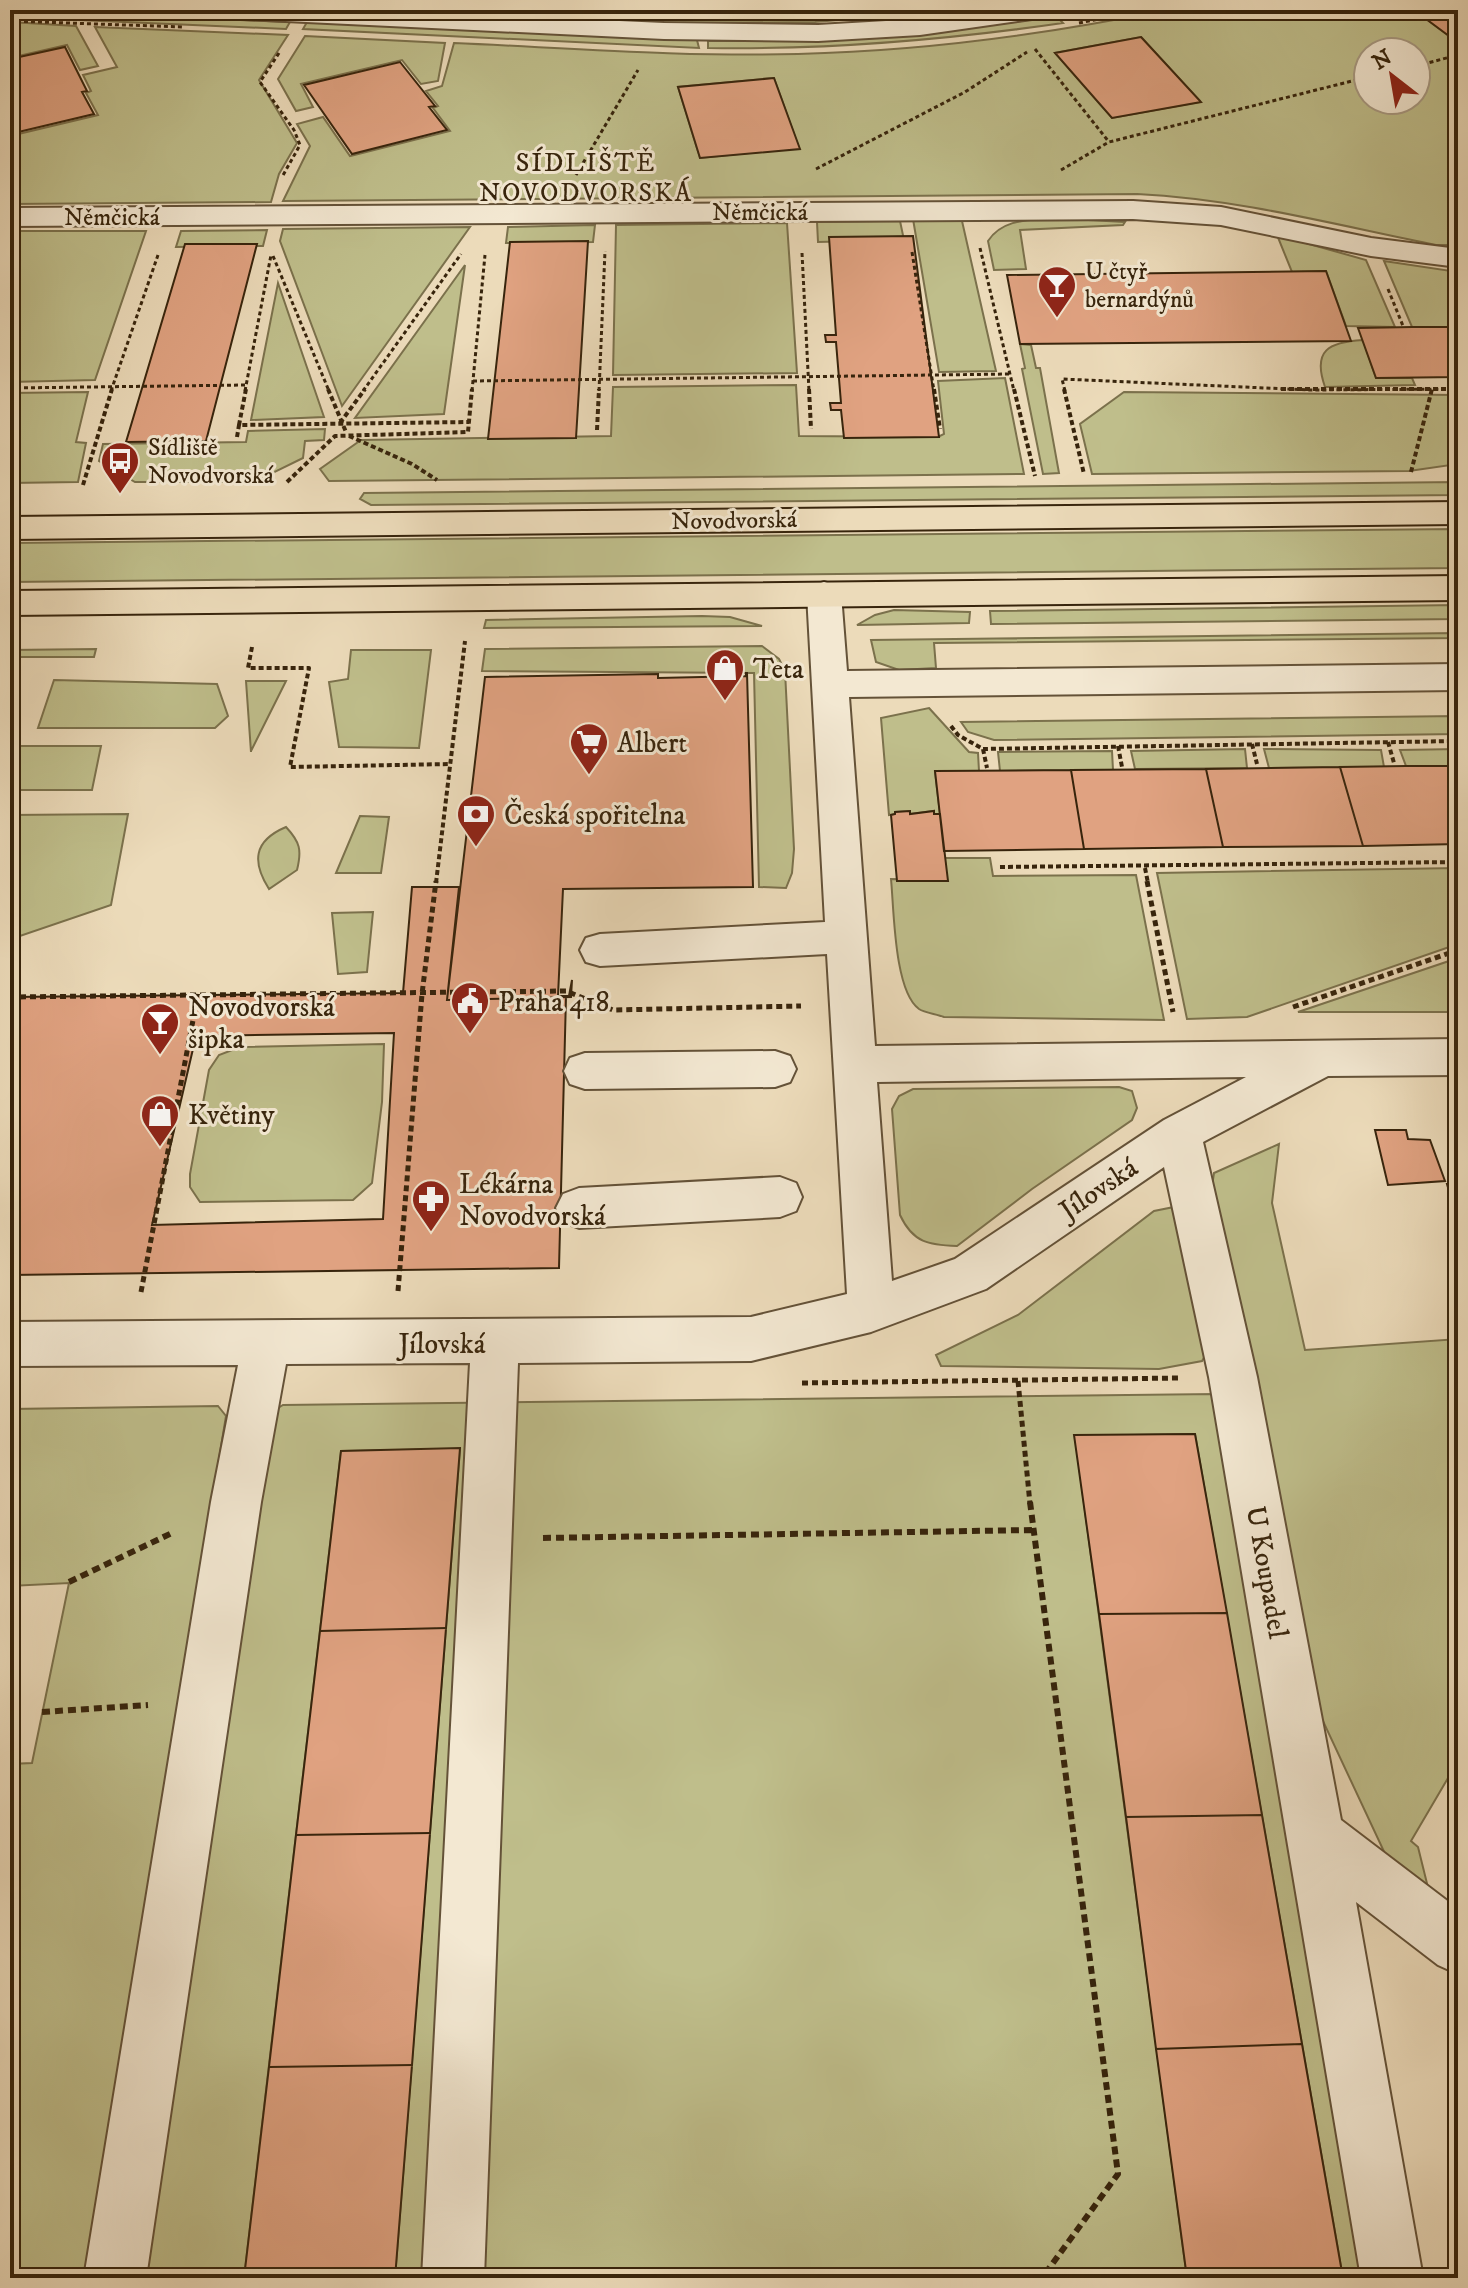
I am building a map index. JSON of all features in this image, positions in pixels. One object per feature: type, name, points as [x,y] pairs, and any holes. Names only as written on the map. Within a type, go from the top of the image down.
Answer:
[{"type":"main road","name":"Novodvorská","points":[[10,528],[1458,513]]},
{"type":"main road","points":[[10,603],[1458,588]]},
{"type":"street","points":[[220,10],[664,31],[818,33],[920,27],[1039,10]]},
{"type":"street","name":"Němčická","points":[[10,217],[1177,211],[1236,219],[1371,247],[1458,258]]},
{"type":"street","points":[[824,594],[871,1310]]},
{"type":"street","points":[[830,684],[1458,677]]},
{"type":"street","points":[[600,950],[847,937]]},
{"type":"street","name":"Jílovská","points":[[855,1064],[1458,1057]]},
{"type":"street","name":"Jílovská","points":[[10,1344],[751,1339],[871,1310],[970,1274],[1179,1133],[1322,1059]]},
{"type":"street","points":[[585,1071],[775,1069]]},
{"type":"street","name":"U Koupadel","points":[[1179,1133],[1233,1377],[1392,2278]]},
{"type":"street","points":[[579,1208],[780,1197]]},
{"type":"street","points":[[115,2278],[236,1502],[266,1343]]},
{"type":"street","points":[[453,2278],[495,1343]]},
{"type":"street","points":[[1316,1836],[1458,1945]]},
{"type":"path","points":[[264,216],[289,161],[300,145],[294,130],[260,82],[302,14]]},
{"type":"path","points":[[1029,40],[1109,142]]},
{"type":"path","points":[[814,170],[965,92],[1034,48]]},
{"type":"path","points":[[1432,62],[1458,55]]},
{"type":"path","points":[[553,213],[641,65]]},
{"type":"path","points":[[1036,481],[1011,374],[981,211],[1109,142],[1352,81]]},
{"type":"path","points":[[905,211],[940,429]]},
{"type":"path","points":[[800,212],[811,429]]},
{"type":"path","points":[[597,430],[607,213]]},
{"type":"path","points":[[283,486],[335,436],[468,432],[489,214]]},
{"type":"path","points":[[340,423],[489,214]]},
{"type":"path","points":[[82,487],[112,386],[171,216]]},
{"type":"path","points":[[237,437],[272,252],[347,434],[412,464],[445,485]]},
{"type":"path","points":[[473,381],[1011,374]]},
{"type":"path","points":[[1086,479],[1062,379],[1311,390],[1458,389]]},
{"type":"path","points":[[10,388],[247,385]]},
{"type":"path","points":[[1410,476],[1432,389]]},
{"type":"path","points":[[239,425],[469,422]]},
{"type":"path","points":[[394,1343],[422,994],[466,636]]},
{"type":"path","points":[[252,647],[248,668],[309,668],[290,767],[450,764]]},
{"type":"path","points":[[943,716],[958,735],[983,749],[1458,741]]},
{"type":"path","points":[[1388,742],[1394,763]]},
{"type":"path","points":[[1252,744],[1257,764]]},
{"type":"path","points":[[1118,746],[1122,767]]},
{"type":"path","points":[[983,749],[987,768]]},
{"type":"path","points":[[1000,867],[1145,868],[1458,862]]},
{"type":"path","points":[[1145,868],[1183,1060]]},
{"type":"path","points":[[1273,1059],[1268,1016],[1458,950]]},
{"type":"path","points":[[10,997],[566,991],[613,1010],[853,1004]]},
{"type":"path","points":[[132,1341],[198,994]]},
{"type":"path","points":[[795,1383],[1233,1377]]},
{"type":"path","points":[[1018,1381],[1033,1530],[1118,2174],[1042,2278]]},
{"type":"path","points":[[69,1582],[236,1502]]},
{"type":"path","points":[[486,1539],[1033,1530]]},
{"type":"path","points":[[42,1712],[205,1702]]},
{"type":"shaded area","points":[[10,10],[290,22],[286,29],[10,17]]},
{"type":"shaded area","points":[[415,10],[958,10],[815,22],[679,23]]},
{"type":"shaded area","points":[[1165,10],[1414,10],[1453,39],[1458,38],[1458,245],[1436,245],[1213,201],[1137,194],[283,201],[310,146],[297,124],[323,117],[350,156],[450,131],[433,108],[438,106],[426,91],[442,86],[454,43],[755,55],[937,45],[1028,34]],"holes":[[[1141,37],[1200,101],[1200,102],[1112,118],[1055,53]],[[774,78],[799,148],[700,158],[678,87]]]},
{"type":"shaded area","points":[[1056,16],[1063,23],[930,39],[798,47],[708,48],[708,41],[882,36]]},
{"type":"shaded area","points":[[10,22],[76,26],[98,66],[80,70],[67,45],[10,58]]},
{"type":"shaded area","points":[[307,22],[697,40],[699,48],[303,29]]},
{"type":"shaded area","points":[[95,27],[288,35],[259,80],[297,143],[279,174],[271,202],[10,204],[10,136],[98,115],[86,93],[91,91],[83,75],[117,67]]},
{"type":"shaded area","points":[[305,36],[445,43],[438,81],[421,84],[402,60],[301,84],[313,107],[296,111],[278,79]]},
{"type":"shaded area","points":[[1052,218],[1125,222],[1123,225],[1020,230],[1026,269],[994,270],[988,241],[994,234],[1017,222]]},
{"type":"shaded area","points":[[913,219],[962,221],[996,371],[939,372]]},
{"type":"shaded area","points":[[900,221],[904,240],[818,242],[817,222]]},
{"type":"shaded area","points":[[787,223],[797,373],[613,375],[616,225]]},
{"type":"shaded area","points":[[595,225],[593,242],[506,243],[508,227]]},
{"type":"shaded area","points":[[470,227],[342,406],[280,241],[283,229]]},
{"type":"shaded area","points":[[267,230],[263,246],[176,247],[181,231]]},
{"type":"shaded area","points":[[10,231],[146,231],[95,380],[10,382]]},
{"type":"shaded area","points":[[1277,235],[1366,260],[1395,327],[1346,326],[1326,271],[1292,272]]},
{"type":"shaded area","points":[[1384,261],[1458,272],[1458,327],[1412,327]]},
{"type":"shaded area","points":[[465,265],[444,414],[355,418]]},
{"type":"shaded area","points":[[278,283],[324,417],[251,420]]},
{"type":"shaded area","points":[[1363,340],[1376,378],[1412,378],[1415,385],[1325,387],[1321,364],[1326,350],[1341,343]]},
{"type":"shaded area","points":[[1020,344],[1031,345],[1036,368],[1040,368],[1059,473],[1043,474]]},
{"type":"shaded area","points":[[1005,378],[1024,474],[329,481],[320,469],[361,440],[611,436],[613,387],[796,385],[799,436],[938,437],[944,434],[938,381]]},
{"type":"shaded area","points":[[88,392],[76,442],[86,443],[78,482],[10,483],[10,393]]},
{"type":"shaded area","points":[[1124,392],[1458,395],[1458,464],[1409,471],[1092,474],[1080,424]]},
{"type":"shaded area","points":[[325,429],[324,440],[305,441],[303,458],[254,482],[135,482],[99,461],[103,444],[246,442],[248,431]]},
{"type":"shaded area","points":[[1458,482],[1458,495],[371,505],[360,499],[364,493]]},
{"type":"shaded area","points":[[1458,529],[1458,568],[10,582],[10,543]]},
{"type":"shaded area","points":[[1458,605],[1458,619],[991,624],[990,611]]},
{"type":"shaded area","points":[[894,610],[970,612],[969,623],[857,625],[875,615]]},
{"type":"shaded area","points":[[730,617],[762,626],[484,628],[486,620]]},
{"type":"shaded area","points":[[1458,633],[1458,638],[934,643],[936,668],[899,670],[876,662],[871,640]]},
{"type":"shaded area","points":[[762,646],[779,659],[785,671],[794,849],[792,873],[786,888],[759,887],[754,673],[482,671],[485,649]]},
{"type":"shaded area","points":[[96,649],[94,657],[10,657],[10,650]]},
{"type":"shaded area","points":[[351,650],[431,650],[419,748],[339,747],[329,682],[348,679]]},
{"type":"shaded area","points":[[54,680],[217,684],[228,716],[215,728],[38,728]]},
{"type":"shaded area","points":[[246,681],[286,681],[251,751],[251,752]]},
{"type":"shaded area","points":[[929,708],[969,752],[978,753],[979,771],[935,772],[940,814],[934,814],[934,811],[910,814],[910,811],[889,815],[881,718]]},
{"type":"shaded area","points":[[1458,716],[1458,734],[994,740],[968,732],[961,722]]},
{"type":"shaded area","points":[[10,746],[101,746],[92,790],[10,790]]},
{"type":"shaded area","points":[[1245,749],[1247,768],[1135,769],[1131,751]]},
{"type":"shaded area","points":[[1264,749],[1381,750],[1384,767],[1269,768]]},
{"type":"shaded area","points":[[1458,749],[1458,766],[1406,766],[1400,750]]},
{"type":"shaded area","points":[[1112,751],[1113,770],[1000,771],[998,752]]},
{"type":"shaded area","points":[[128,814],[111,905],[17,937],[10,936],[10,815]]},
{"type":"shaded area","points":[[360,816],[389,817],[381,873],[336,873]]},
{"type":"shaded area","points":[[286,827],[299,847],[297,870],[269,889],[260,870],[259,853],[267,839]]},
{"type":"shaded area","points":[[941,858],[990,858],[993,876],[1136,875],[1164,1020],[944,1017],[919,1009],[904,985],[900,968],[891,879],[943,880]]},
{"type":"shaded area","points":[[1458,868],[1458,944],[1247,1017],[1187,1019],[1157,873]]},
{"type":"shaded area","points":[[373,912],[367,972],[338,974],[332,913]]},
{"type":"shaded area","points":[[1458,958],[1458,1012],[1298,1012]]},
{"type":"shaded area","points":[[384,1044],[382,1102],[372,1183],[353,1200],[200,1202],[190,1187],[190,1174],[209,1070],[219,1055],[240,1047]]},
{"type":"shaded area","points":[[1119,1087],[1132,1091],[1137,1108],[1132,1120],[1032,1189],[957,1246],[923,1241],[910,1232],[900,1215],[892,1109],[899,1096],[913,1089]]},
{"type":"shaded area","points":[[1279,1144],[1272,1203],[1305,1350],[1458,1339],[1458,1761],[1411,1841],[1418,1847],[1437,1924],[1394,1873],[1315,1704],[1212,1186],[1214,1173]]},
{"type":"shaded area","points":[[1174,1207],[1209,1349],[1202,1361],[1159,1369],[941,1366],[936,1355],[1018,1315],[1154,1211]]},
{"type":"shaded area","points":[[1216,1394],[1377,2278],[1343,2278],[1195,1434],[1075,1436],[1187,2278],[395,2278],[460,1449],[341,1451],[244,2278],[136,2278],[273,1411],[283,1405]]},
{"type":"shaded area","points":[[218,1406],[226,1416],[85,2278],[10,2278],[10,1764],[32,1763],[69,1583],[10,1586],[10,1409]]},
{"type":"building","points":[[1414,10],[1458,10],[1458,38],[1453,39]]},
{"type":"building","points":[[1141,37],[1201,102],[1112,118],[1055,53]]},
{"type":"building","points":[[65,47],[87,91],[82,92],[94,114],[10,134],[10,59]]},
{"type":"building","points":[[400,62],[435,106],[429,107],[447,130],[352,154],[304,85]]},
{"type":"building","points":[[774,78],[800,149],[700,158],[678,87]]},
{"type":"building","points":[[913,236],[939,437],[844,438],[841,410],[831,410],[830,403],[841,403],[836,342],[826,342],[825,335],[836,335],[829,237]]},
{"type":"building","points":[[588,241],[576,438],[488,439],[510,242]]},
{"type":"building","points":[[185,244],[257,244],[206,441],[126,442]]},
{"type":"building","points":[[1326,271],[1351,341],[1020,344],[1007,275]]},
{"type":"building","points":[[1458,327],[1458,377],[1376,378],[1358,328]]},
{"type":"building","points":[[746,673],[753,887],[563,889],[558,996],[569,996],[572,980],[571,997],[447,1000],[485,677],[658,674],[658,678],[746,676]]},
{"type":"building","points":[[1458,766],[1458,844],[1363,846],[1340,767]]},
{"type":"building","points":[[1340,767],[1363,846],[1223,847],[1206,769]]},
{"type":"building","points":[[1206,769],[1223,847],[1084,849],[1071,770]]},
{"type":"building","points":[[1071,770],[1084,849],[944,851],[935,771]]},
{"type":"building","points":[[910,811],[910,814],[934,811],[934,814],[940,814],[948,881],[897,881],[891,815]]},
{"type":"building","points":[[412,887],[459,887],[447,1000],[566,997],[559,1268],[10,1275],[10,997],[403,993]],"holes":[[[394,1033],[383,1219],[152,1225],[196,1036]]]},
{"type":"building","points":[[1375,1130],[1406,1130],[1408,1139],[1430,1140],[1445,1181],[1388,1185]]},
{"type":"building","points":[[1447,1184],[1458,1184],[1458,1223]]},
{"type":"building","points":[[1195,1434],[1227,1613],[1099,1614],[1074,1435]]},
{"type":"building","points":[[460,1448],[446,1628],[320,1631],[341,1451]]},
{"type":"building","points":[[1227,1613],[1262,1815],[1126,1817],[1099,1614]]},
{"type":"building","points":[[446,1628],[430,1833],[296,1835],[320,1631]]},
{"type":"building","points":[[1262,1815],[1302,2044],[1156,2049],[1126,1817]]},
{"type":"building","points":[[430,1833],[412,2065],[269,2067],[296,1835]]},
{"type":"building","points":[[1302,2044],[1343,2278],[1187,2278],[1156,2049]]},
{"type":"building","points":[[412,2065],[395,2278],[244,2278],[269,2067]]},
{"type":"place","name":"U čtyř bernardýnů","points":[[1057,319]]},
{"type":"place","name":"Sídliště Novodvorská","points":[[120,495]]},
{"type":"place","name":"Teta","points":[[725,702]]},
{"type":"place","name":"Albert","points":[[589,776]]},
{"type":"place","name":"Česká spořitelna","points":[[476,848]]},
{"type":"place","name":"Praha 418","points":[[470,1035]]},
{"type":"place","name":"Novodvorská šipka","points":[[160,1056]]},
{"type":"place","name":"Květiny","points":[[160,1148]]},
{"type":"place","name":"Lékárna Novodvorská","points":[[431,1233]]},
{"type":"district","name":"SÍDLIŠTĚ NOVODVORSKÁ","points":[[586,177]]}]
